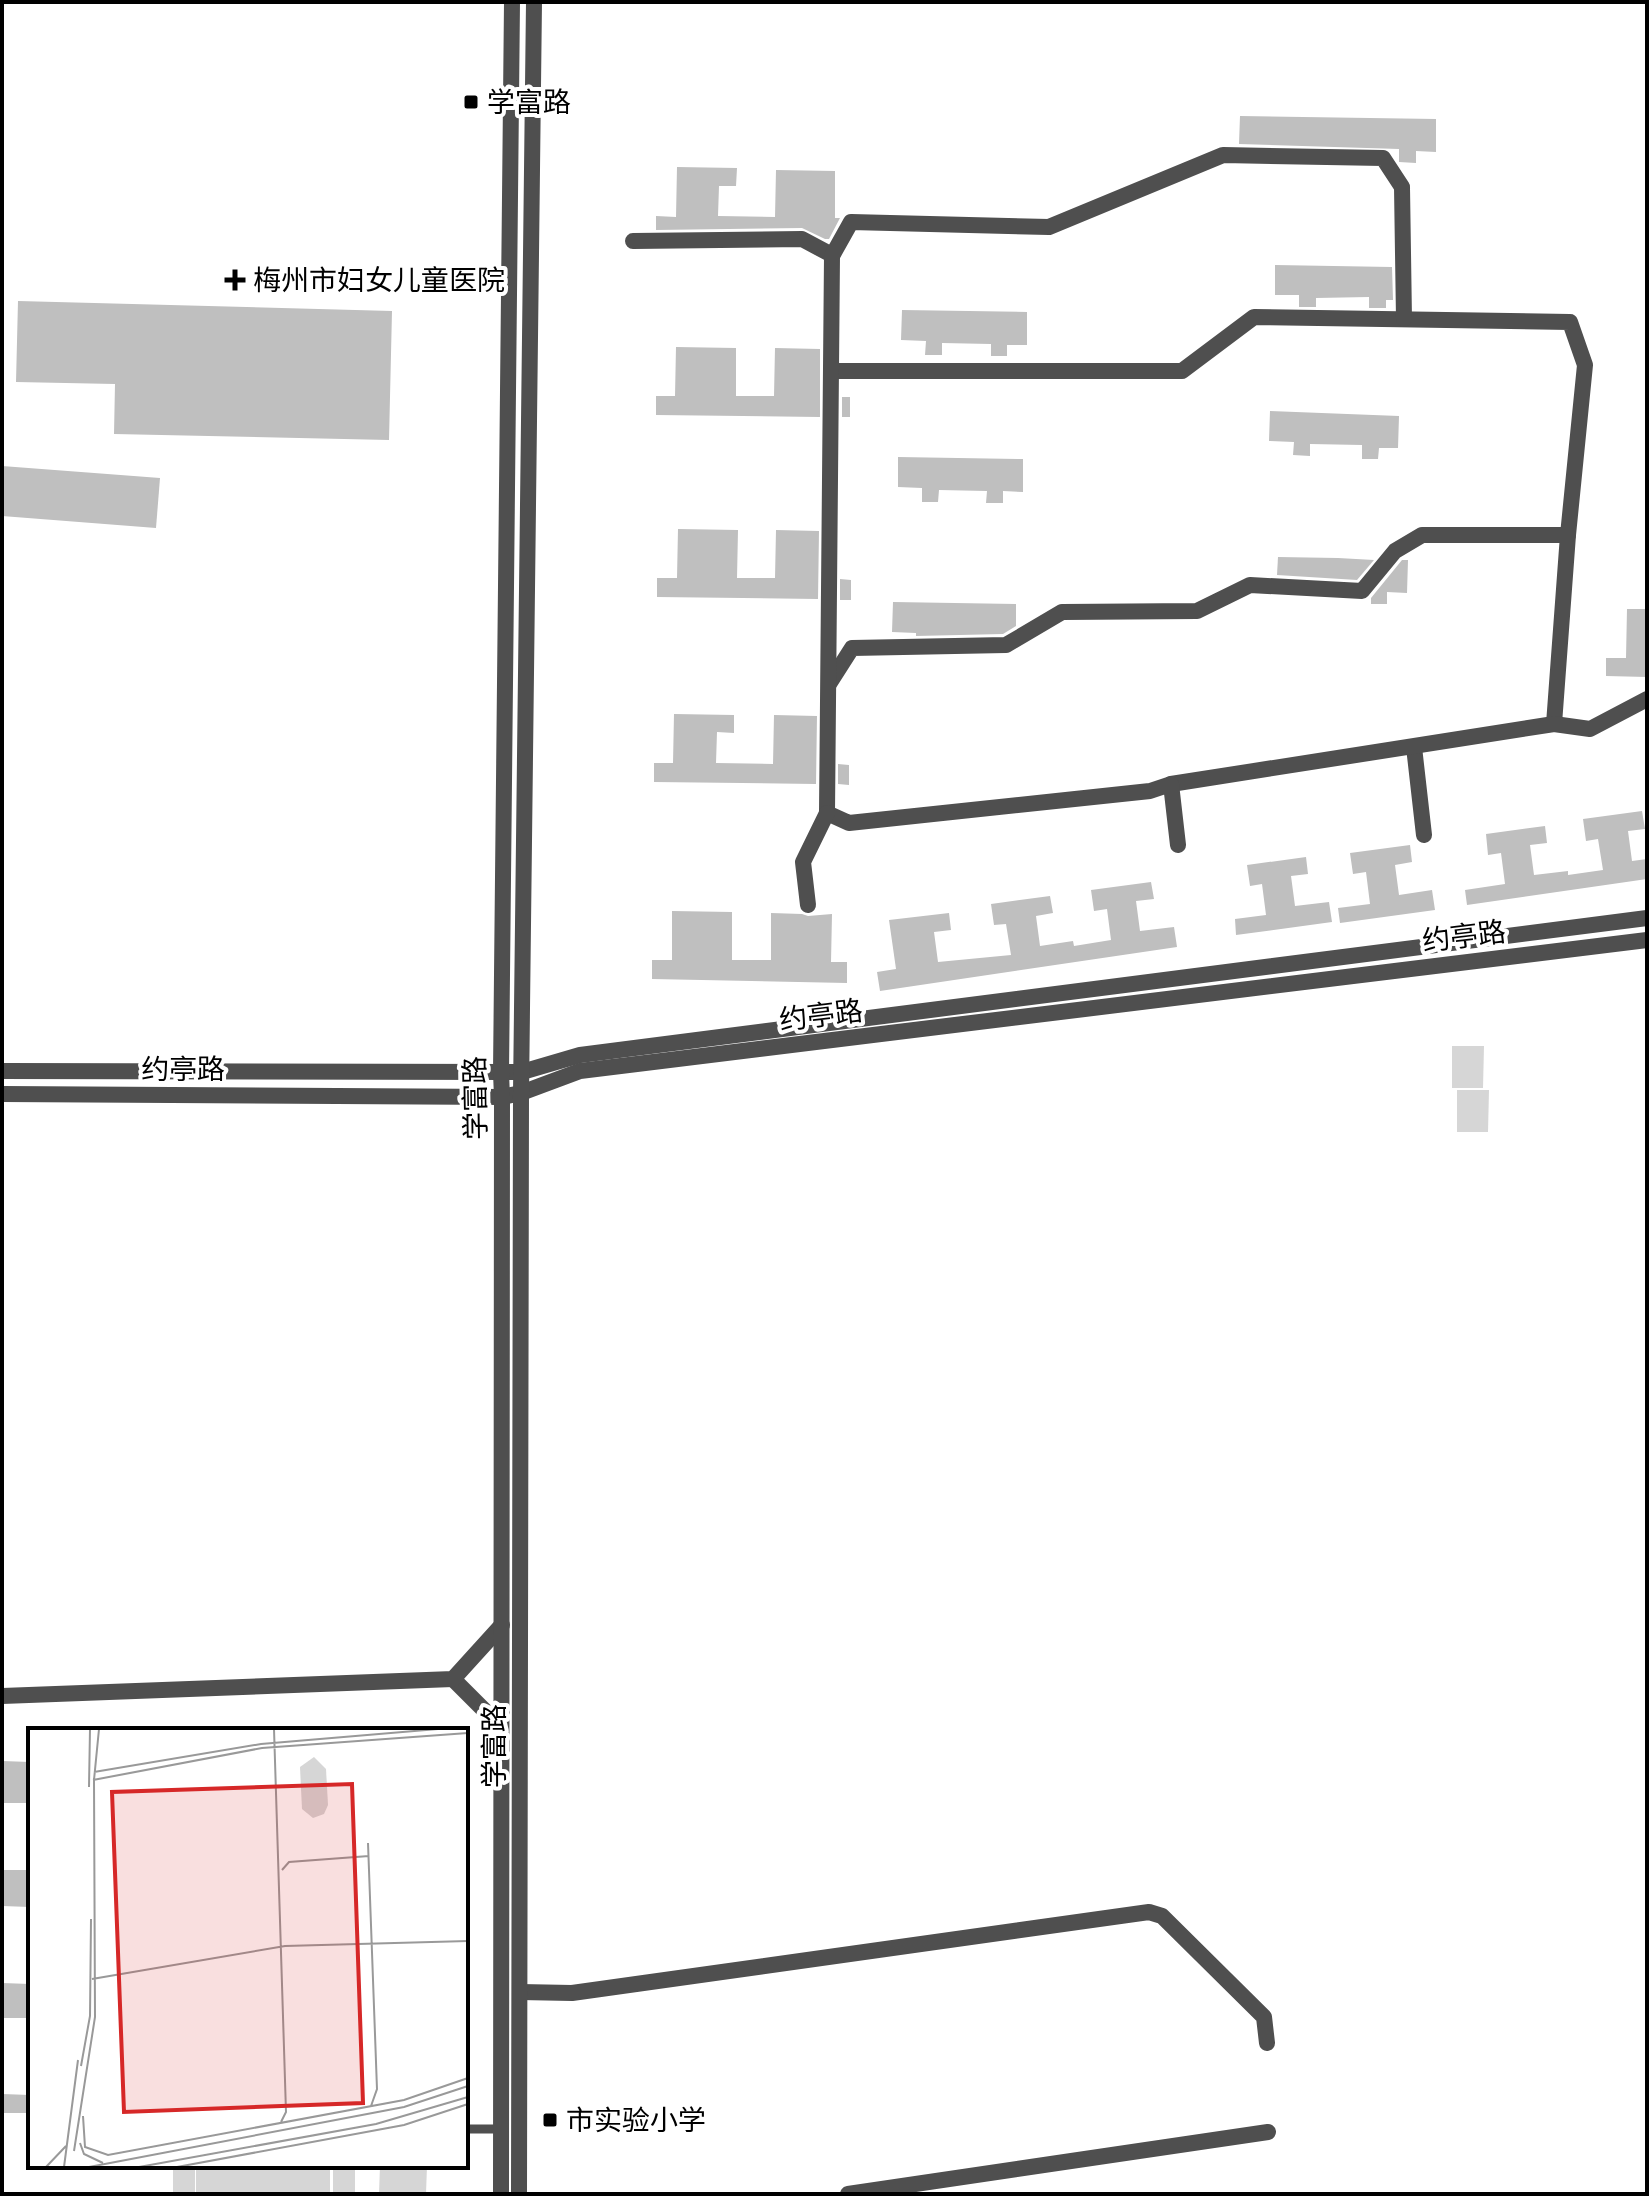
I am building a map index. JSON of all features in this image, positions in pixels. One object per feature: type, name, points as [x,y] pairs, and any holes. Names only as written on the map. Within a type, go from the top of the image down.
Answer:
[{"type":"street","name":"学富路","points":[[501,2194],[501,1073],[512,2]]},
{"type":"street","name":"学富路","points":[[519,2194],[521,1093],[534,2]]},
{"type":"street","points":[[808,905],[803,862],[827,813],[832,255],[851,222],[1049,227],[1223,155],[1383,158],[1402,187],[1404,319]]},
{"type":"street","points":[[633,241],[802,239],[832,255]]},
{"type":"street","points":[[831,371],[1182,371],[1254,317],[1570,322],[1585,365],[1554,724]]},
{"type":"street","points":[[828,686],[852,648],[1006,645],[1062,612],[1197,611],[1250,585],[1362,591],[1395,551],[1422,535],[1568,535]]},
{"type":"street","points":[[827,813],[849,823],[1150,791],[1171,784],[1554,724],[1590,729],[1647,699]]},
{"type":"street","points":[[1414,747],[1424,835]]},
{"type":"street","points":[[1171,784],[1178,845]]},
{"type":"street","name":"约亭路","points":[[2,1071],[522,1072],[580,1055],[1647,918]]},
{"type":"street","name":"约亭路","points":[[2,1094],[502,1097],[580,1071],[1647,940]]},
{"type":"street","points":[[2,1696],[453,1679],[502,1625]]},
{"type":"street","points":[[453,1679],[501,1727]]},
{"type":"street","points":[[520,1992],[572,1993],[1149,1912],[1162,1916],[1264,2017],[1267,2043]]},
{"type":"street","points":[[848,2194],[1268,2132]]},
{"type":"lane","points":[[468,2129],[501,2129]]},
{"type":"shaded area","points":[[1452,1046],[1484,1046],[1483,1088],[1452,1088]]},
{"type":"shaded area","points":[[1457,1090],[1489,1090],[1488,1132],[1457,1132]]},
{"type":"shaded area","points":[[173,2168],[195,2168],[195,2194],[173,2194]]},
{"type":"shaded area","points":[[196,2168],[330,2168],[330,2194],[196,2194]]},
{"type":"shaded area","points":[[333,2168],[355,2168],[355,2194],[333,2194]]},
{"type":"shaded area","points":[[380,2168],[427,2168],[426,2194],[379,2194]]},
{"type":"building","points":[[1240,116],[1436,119],[1436,152],[1416,151],[1416,163],[1399,162],[1399,149],[1239,144]]},
{"type":"building","points":[[677,167],[737,168],[736,186],[719,186],[718,216],[775,217],[776,170],[835,171],[835,218],[840,218],[829,239],[802,228],[656,230],[656,216],[676,217]]},
{"type":"building","points":[[1275,265],[1392,267],[1393,300],[1386,300],[1386,308],[1369,308],[1369,297],[1316,298],[1316,307],[1299,307],[1299,295],[1275,295]]},
{"type":"building","points":[[18,301],[392,311],[389,440],[114,434],[115,384],[16,382]]},
{"type":"building","points":[[902,310],[1027,312],[1027,345],[1007,345],[1007,356],[991,356],[991,344],[942,343],[942,355],[925,355],[926,341],[901,340]]},
{"type":"building","points":[[676,347],[736,348],[736,396],[774,396],[775,348],[820,349],[820,417],[656,415],[656,396],[675,396]]},
{"type":"building","points":[[842,397],[850,397],[850,417],[842,417]]},
{"type":"building","points":[[1270,411],[1399,416],[1398,448],[1379,448],[1378,459],[1362,459],[1362,445],[1310,444],[1310,456],[1293,455],[1294,442],[1269,441]]},
{"type":"building","points":[[898,457],[1023,459],[1023,492],[1003,491],[1003,503],[986,503],[987,491],[939,490],[938,502],[922,502],[922,488],[898,487]]},
{"type":"building","points":[[2,466],[160,478],[156,528],[2,516]]},
{"type":"building","points":[[678,529],[738,530],[737,578],[775,578],[776,530],[819,531],[818,599],[657,597],[657,578],[677,578]]},
{"type":"building","points":[[1278,557],[1374,560],[1357,580],[1277,575]]},
{"type":"building","points":[[1402,560],[1408,560],[1407,593],[1387,592],[1387,604],[1371,604],[1371,598]]},
{"type":"building","points":[[840,579],[851,580],[851,600],[840,600]]},
{"type":"building","points":[[893,602],[1016,604],[1016,626],[1003,634],[916,636],[916,633],[892,632]]},
{"type":"building","points":[[1627,609],[1647,609],[1647,677],[1606,676],[1606,658],[1626,658]]},
{"type":"building","points":[[674,714],[734,715],[734,733],[717,732],[716,763],[773,764],[774,715],[817,716],[816,784],[654,782],[654,763],[673,763]]},
{"type":"building","points":[[838,764],[849,765],[849,785],[838,784]]},
{"type":"building","points":[[1642,811],[1645,829],[1628,831],[1632,861],[1647,859],[1647,879],[1467,905],[1465,890],[1505,884],[1501,853],[1488,855],[1486,834],[1545,826],[1547,843],[1530,845],[1534,875],[1568,871],[1568,875],[1603,870],[1598,839],[1586,841],[1583,819]]},
{"type":"building","points":[[1410,845],[1412,862],[1395,865],[1399,895],[1432,890],[1435,910],[1340,923],[1338,908],[1370,904],[1366,872],[1353,874],[1350,853]]},
{"type":"building","points":[[1306,857],[1308,874],[1291,876],[1295,906],[1329,902],[1332,922],[1236,935],[1235,919],[1266,915],[1262,884],[1250,886],[1247,865]]},
{"type":"building","points":[[1151,882],[1154,899],[1136,901],[1140,931],[1174,927],[1177,947],[880,991],[877,972],[896,969],[889,920],[949,913],[951,930],[934,932],[938,962],[1011,955],[1006,924],[994,925],[991,904],[1050,896],[1053,913],[1036,916],[1040,946],[1073,941],[1074,946],[1111,940],[1107,909],[1094,911],[1091,890]]},
{"type":"building","points":[[672,911],[732,912],[732,960],[771,960],[771,913],[832,914],[831,962],[847,962],[847,983],[652,979],[652,960],[672,960]]},
{"type":"building","points":[[2,1761],[28,1762],[28,1803],[2,1803]]},
{"type":"building","points":[[2,1870],[28,1870],[28,1907],[2,1906]]},
{"type":"building","points":[[2,1983],[28,1984],[28,2018],[2,2018]]},
{"type":"building","points":[[2,2094],[28,2095],[28,2113],[2,2113]]},
{"type":"place","name":"学富路","points":[[471,102]]},
{"type":"place","name":"梅州市妇女儿童医院","points":[[235,280]]},
{"type":"place","name":"市实验小学","points":[[550,2120]]}]
